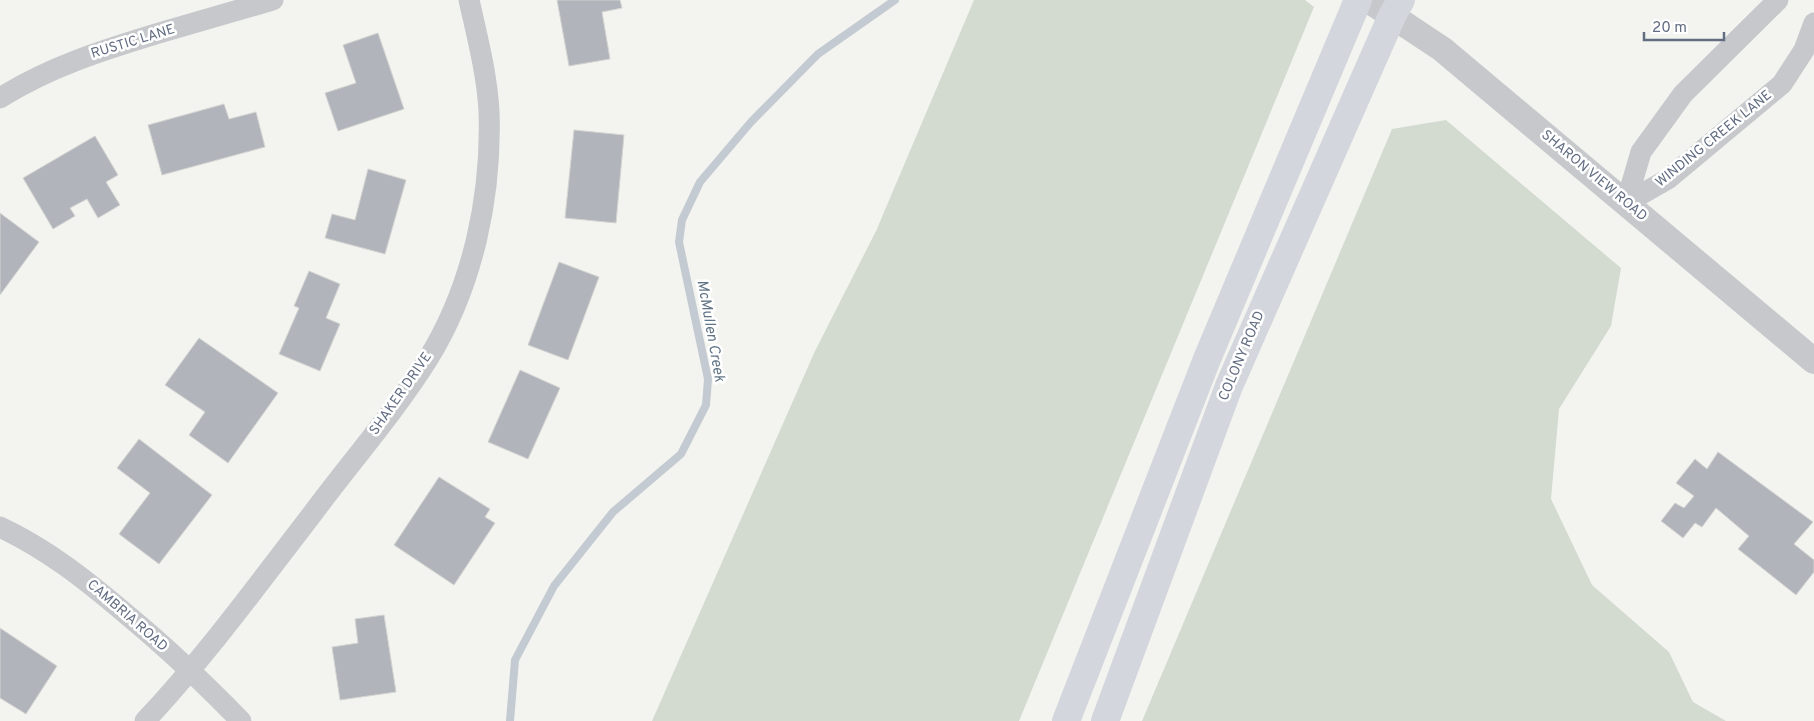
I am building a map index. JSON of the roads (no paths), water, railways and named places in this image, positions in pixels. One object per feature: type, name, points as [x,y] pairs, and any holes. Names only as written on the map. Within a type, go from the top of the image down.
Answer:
[{"type":"main road","points":[[1066,721],[1207,359],[1358,0]]},
{"type":"main road","name":"COLONY ROAD","points":[[1105,721],[1229,386],[1396,8]]},
{"type":"street","name":"RUSTIC LANE","points":[[0,98],[46,72],[97,52],[273,0]]},
{"type":"street","name":"SHAKER DRIVE","points":[[145,721],[227,624],[413,381],[443,331],[455,305],[466,278],[481,223],[489,164],[488,101],[469,0]]},
{"type":"street","name":"SHARON VIEW ROAD","points":[[1368,0],[1396,8],[1442,49],[1814,361]]},
{"type":"street","name":"WINDING CREEK LANE","points":[[1626,203],[1641,152],[1684,94],[1778,0]]},
{"type":"street","name":"WINDING CREEK LANE","points":[[1626,203],[1668,179],[1782,84],[1804,50],[1814,23]]},
{"type":"street","name":"CAMBRIA ROAD","points":[[0,527],[44,550],[88,582],[152,635],[240,721]]},
{"type":"waterway","name":"McMullen Creek","points":[[510,721],[515,660],[554,586],[613,512],[681,454],[706,405],[708,379],[679,242],[682,220],[700,182],[751,122],[818,54],[895,0]]}]
